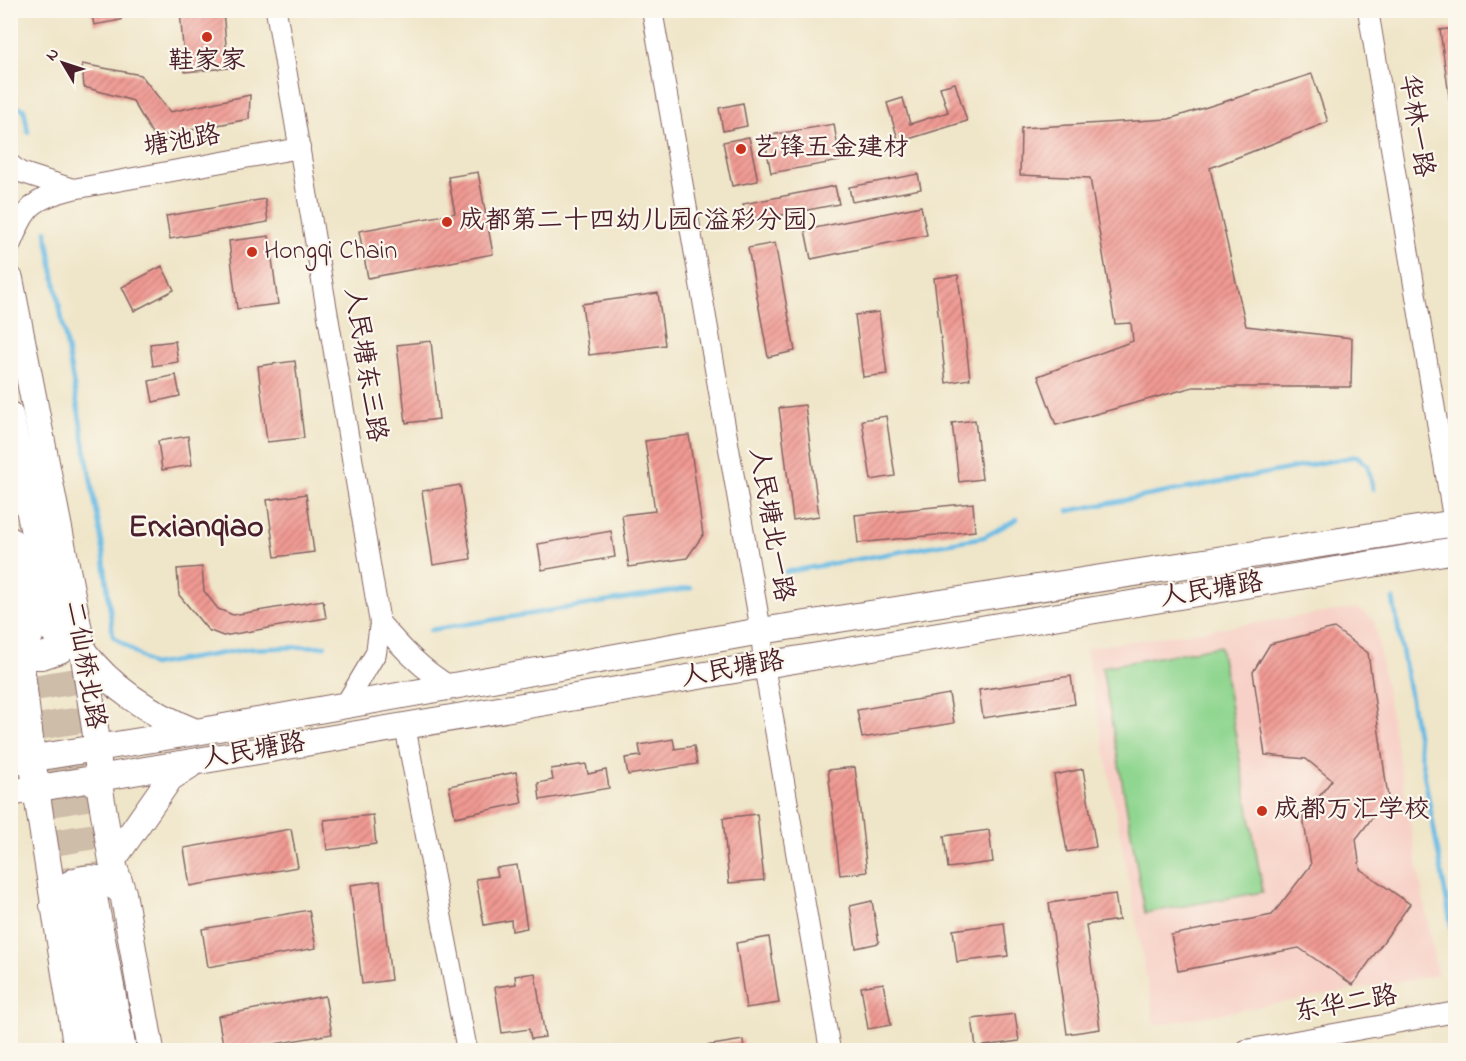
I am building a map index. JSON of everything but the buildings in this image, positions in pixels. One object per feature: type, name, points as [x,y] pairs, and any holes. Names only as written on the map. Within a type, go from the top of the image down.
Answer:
[{"type":"main road","name":"二仙桥北路","points":[[10,279],[83,651],[98,748],[98,778],[112,861],[123,893],[151,1050]]},
{"type":"main road","points":[[10,415],[27,656],[42,656],[60,650],[69,641],[77,620]]},
{"type":"main road","name":"人民塘路","points":[[21,760],[196,732],[761,631],[1455,527]]},
{"type":"main road","points":[[10,540],[26,640],[21,665],[21,760],[36,789],[123,1050]]},
{"type":"main road","name":"人民塘路","points":[[10,793],[1455,550]]},
{"type":"main road","points":[[83,651],[99,671],[161,717],[196,732]]},
{"type":"main road","points":[[112,861],[170,778],[195,762]]},
{"type":"main road","points":[[99,1050],[74,901],[64,888],[77,881],[95,878],[106,881],[123,893]]},
{"type":"main road","points":[[74,901],[78,1050]]},
{"type":"street","name":"人民塘东三路","points":[[276,10],[380,622],[376,653],[345,705]]},
{"type":"street","name":"人民塘北一路","points":[[651,10],[761,631],[764,665],[830,1050]]},
{"type":"street","name":"华林一路","points":[[1368,10],[1455,527]]},
{"type":"street","name":"塘池路","points":[[10,246],[21,219],[34,203],[52,194],[300,148]]},
{"type":"street","points":[[10,164],[20,172],[73,189]]},
{"type":"street","points":[[380,622],[418,663],[450,686]]},
{"type":"street","points":[[405,726],[467,1050]]},
{"type":"street","name":"东华二路","points":[[1246,1050],[1455,1012]]},
{"type":"shaded area","name":"成都万汇学校","points":[[1357,608],[1374,620],[1437,975],[1155,1025],[1086,648]]},
{"type":"green space","points":[[1220,646],[1263,892],[1145,913],[1102,667]]},
{"type":"waterway","points":[[14,106],[24,109],[28,132]]},
{"type":"waterway","points":[[46,231],[102,542],[113,636],[152,665],[248,649],[325,646]]},
{"type":"waterway","points":[[1068,511],[1357,456],[1368,466],[1373,489]]},
{"type":"waterway","points":[[785,572],[984,537],[1017,519]]},
{"type":"waterway","points":[[430,630],[691,588]]},
{"type":"waterway","points":[[1393,599],[1456,953]]},
{"type":"tunnel","points":[[54,632],[94,897]]},
{"type":"tunnel","points":[[30,636],[74,901]]},
{"type":"place","name":"鞋家家","points":[[207,37]]},
{"type":"place","name":"艺锋五金建材","points":[[741,149]]},
{"type":"place","name":"成都第二十四幼儿园(溢彩分园)","points":[[447,222]]},
{"type":"place","name":"Hongqi Chain","points":[[252,252]]},
{"type":"place","name":"成都万汇学校","points":[[1262,811]]},
{"type":"district","name":"Erxianqiao","points":[[196,528]]}]
